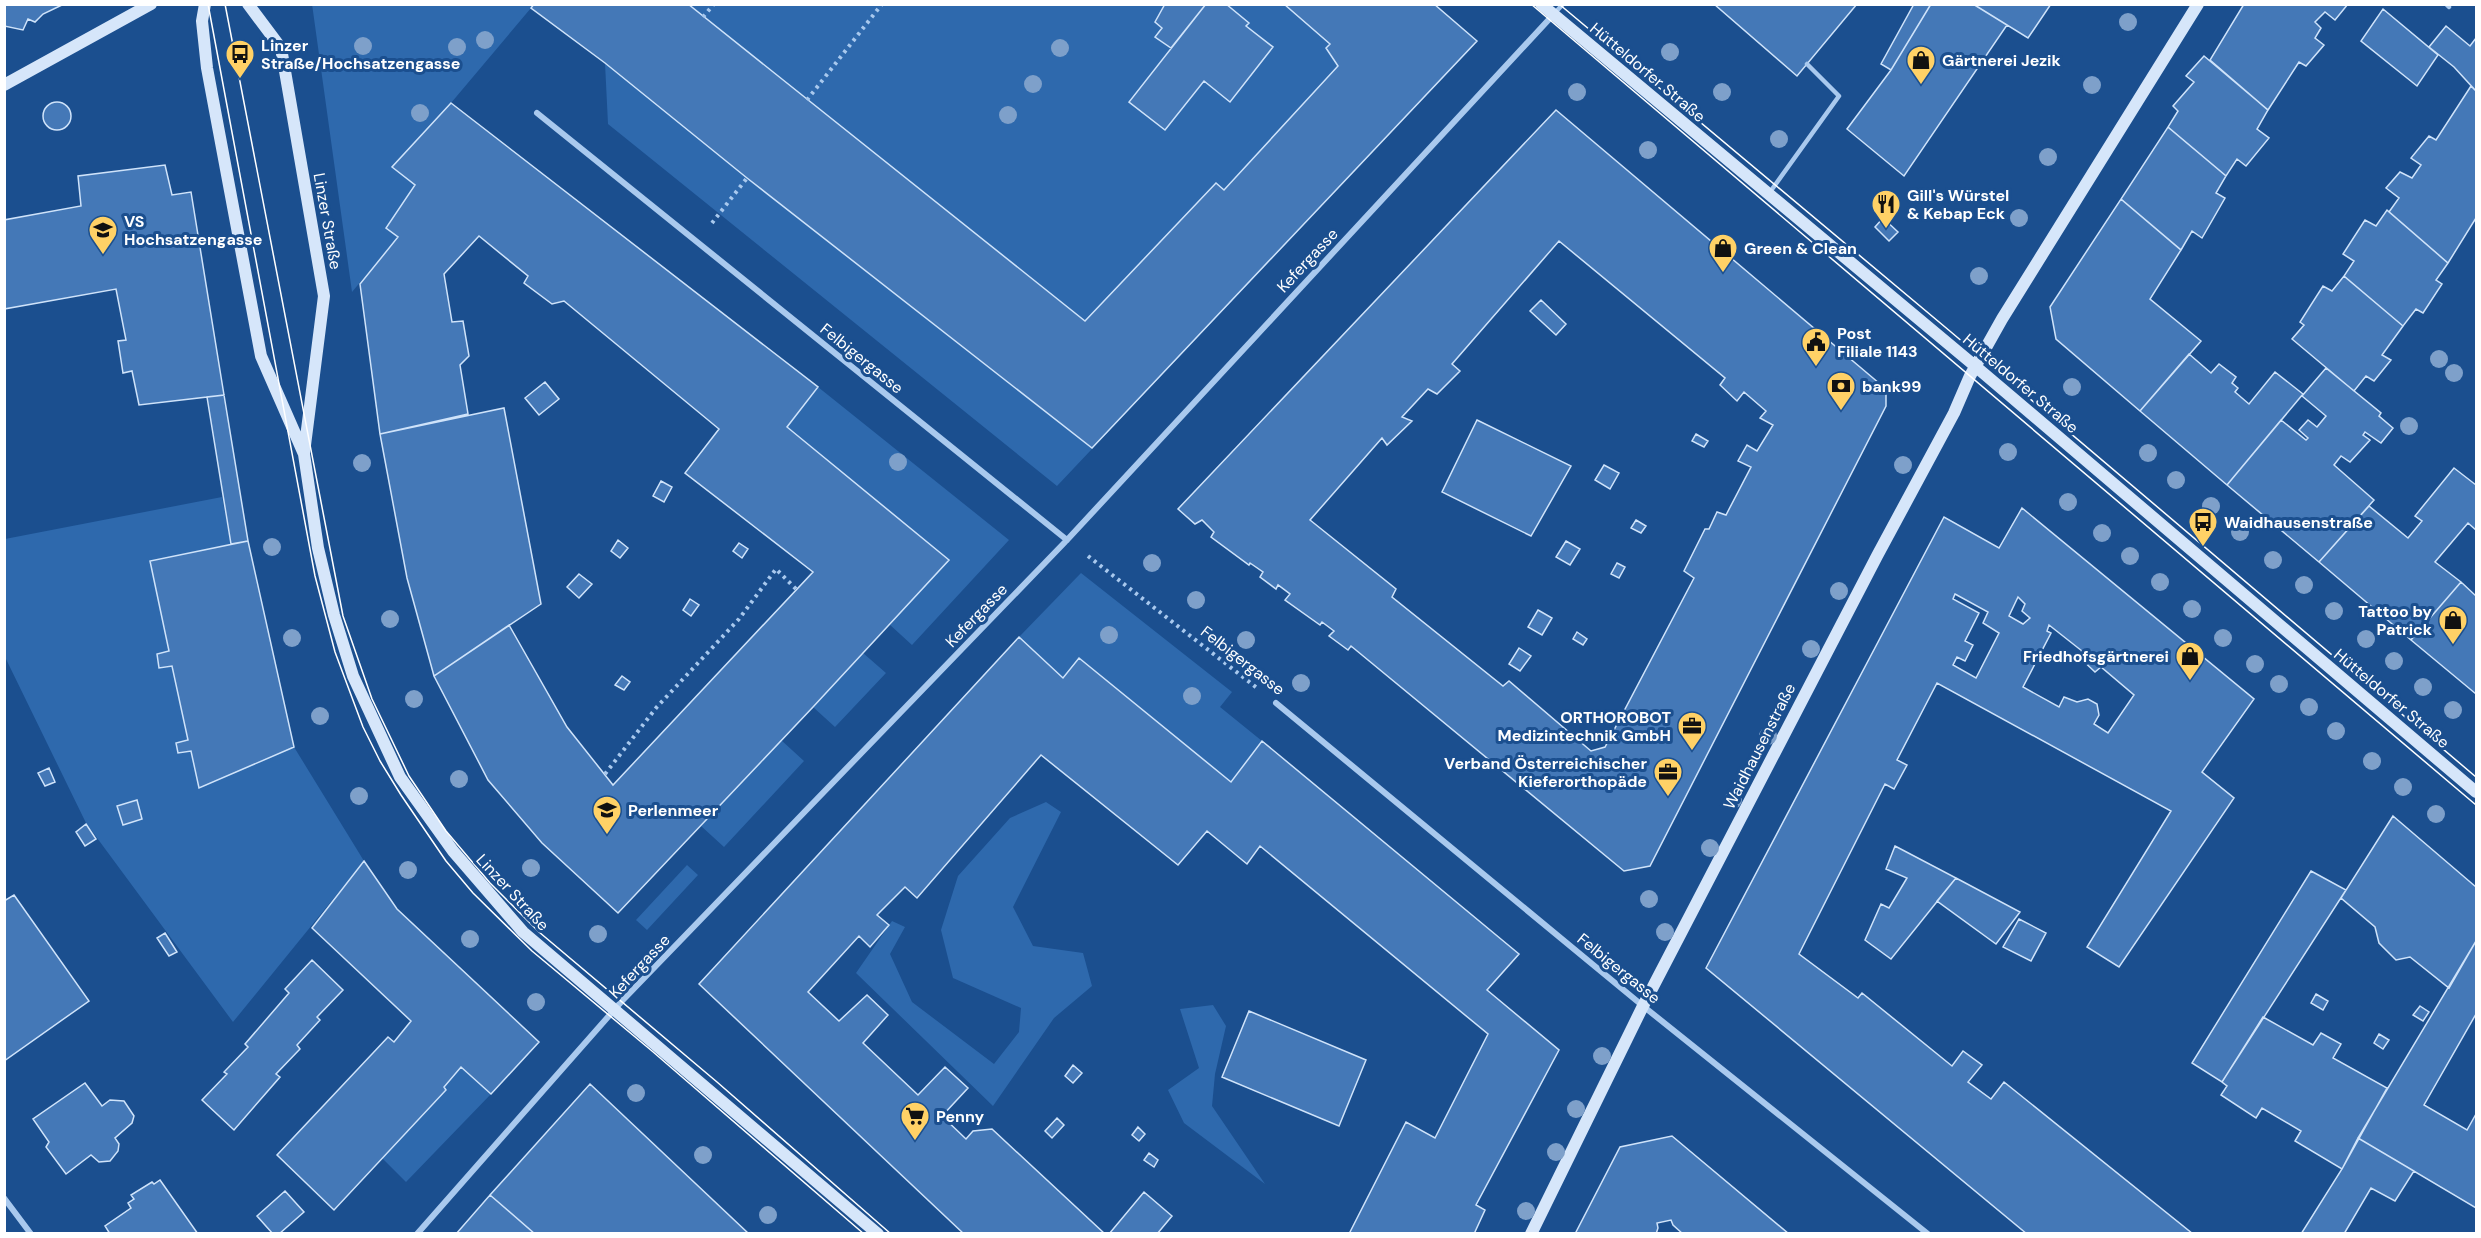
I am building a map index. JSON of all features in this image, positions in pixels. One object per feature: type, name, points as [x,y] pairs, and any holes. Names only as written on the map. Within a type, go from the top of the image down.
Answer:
[{"type":"main road","points":[[4,85],[151,4]]},
{"type":"main road","name":"Linzer Straße","points":[[205,4],[202,21],[208,79],[261,356],[304,454],[318,548],[333,615],[353,676],[400,777],[453,851],[523,932],[878,1233]]},
{"type":"main road","name":"Linzer Straße","points":[[248,4],[281,48],[324,296],[304,454]]},
{"type":"main road","name":"Hütteldorfer Straße","points":[[1541,4],[1976,366],[2476,792]]},
{"type":"main road","name":"Waidhausenstraße","points":[[1531,1233],[1643,1006],[1871,566],[1954,413],[1976,366],[2002,319],[2198,4]]},
{"type":"street","name":"Kefergasse","points":[[417,1233],[616,1010],[1067,540],[1553,15]]},
{"type":"street","name":"Felbigergasse","points":[[537,113],[1067,540]]},
{"type":"street","name":"Felbigergasse","points":[[1276,703],[1643,1006],[1928,1233]]},
{"type":"street","points":[[4,1198],[30,1233]]},
{"type":"lane","points":[[1553,15],[1563,4]]},
{"type":"lane","points":[[1769,194],[1839,96],[1807,64]]},
{"type":"path","points":[[703,17],[714,4]]},
{"type":"path","points":[[807,100],[882,4]]},
{"type":"path","points":[[719,215],[747,178]]},
{"type":"path","name":"Felbigergasse","points":[[1067,540],[1276,703]]},
{"type":"path","points":[[604,774],[656,708],[739,619],[776,569],[797,590]]},
{"type":"shaded area","points":[[312,4],[1434,4],[1477,41],[1057,486],[608,124],[605,63],[531,8],[451,103],[392,167],[415,185],[386,228],[398,237],[352,292]]},
{"type":"shaded area","points":[[818,387],[1009,540],[912,645],[889,624],[787,427]]},
{"type":"shaded area","points":[[222,497],[231,544],[150,561],[199,787],[294,747],[364,861],[233,1022],[86,823],[5,657],[5,539]]},
{"type":"shaded area","points":[[1081,573],[1232,692],[1220,707],[1262,741],[1231,782],[1079,658],[1063,678],[1019,637]]},
{"type":"shaded area","points":[[863,653],[886,673],[835,727],[813,707]]},
{"type":"shaded area","points":[[781,740],[804,761],[724,847],[701,826]]},
{"type":"shaded area","points":[[1046,802],[1061,812],[1013,907],[1033,946],[1083,953],[1092,986],[1054,1018],[993,1106],[856,973],[892,921],[905,927],[890,954],[912,1002],[994,1064],[1019,1032],[1021,1008],[953,978],[941,930],[958,876],[1010,818]]},
{"type":"shaded area","points":[[687,865],[698,875],[647,930],[636,920]]},
{"type":"shaded area","points":[[1213,1005],[1226,1026],[1215,1074],[1212,1106],[1265,1184],[1184,1123],[1168,1090],[1199,1068],[1180,1009]]},
{"type":"shaded area","points":[[461,1067],[491,1094],[406,1182],[382,1158]]},
{"type":"building","points":[[4,4],[64,4],[43,14],[35,22],[28,19],[23,30],[4,26]]},
{"type":"building","points":[[534,4],[688,4],[1085,321],[1216,183],[1224,190],[1338,66],[1326,48],[1330,44],[1284,4],[1434,4],[1477,41],[1092,448],[747,178],[605,63],[531,8]]},
{"type":"building","points":[[1165,4],[1206,4],[1171,48],[1155,37],[1162,28],[1155,22]]},
{"type":"building","points":[[1206,4],[1226,4],[1249,23],[1246,26],[1273,47],[1230,102],[1204,81],[1165,130],[1129,102]]},
{"type":"building","points":[[1714,4],[1857,4],[1797,76]]},
{"type":"building","points":[[1914,4],[1931,4],[1891,70],[1881,64]]},
{"type":"building","points":[[1931,4],[1973,4],[2007,25],[1904,176],[1847,129],[1891,70]]},
{"type":"building","points":[[1973,4],[2051,4],[2028,38]]},
{"type":"building","points":[[2244,4],[2348,4],[2335,20],[2325,12],[2315,22],[2321,28],[2315,38],[2324,45],[2306,66],[2299,62],[2268,110],[2210,60]]},
{"type":"building","points":[[2383,9],[2438,55],[2417,86],[2361,41]]},
{"type":"building","points":[[2446,26],[2470,46],[2476,38],[2476,91],[2454,67],[2429,47]]},
{"type":"building","points":[[2204,56],[2268,110],[2257,129],[2269,138],[2246,166],[2237,159],[2226,176],[2168,127],[2178,111],[2173,106],[2194,82],[2186,76]]},
{"type":"building","points":[[2471,86],[2476,91],[2476,218],[2448,263],[2389,212],[2399,198],[2386,188],[2400,172],[2412,178],[2421,165],[2411,158],[2429,136],[2436,140]]},
{"type":"building","points":[[57,102],[67,106],[71,116],[67,126],[57,130],[47,126],[43,116],[47,106]]},
{"type":"building","points":[[451,103],[818,387],[787,427],[949,560],[618,913],[542,843],[488,780],[434,676],[509,625],[567,727],[613,785],[813,572],[685,473],[719,429],[564,301],[552,304],[524,283],[528,276],[479,236],[444,274],[452,322],[463,321],[469,356],[460,365],[468,414],[380,434],[360,284],[398,237],[386,228],[415,185],[392,167]]},
{"type":"building","points":[[1556,110],[1886,389],[1886,406],[1650,866],[1624,871],[1351,646],[1348,650],[1329,636],[1334,631],[1322,622],[1320,625],[1285,600],[1290,594],[1278,585],[1276,589],[1260,577],[1263,572],[1250,563],[1249,565],[1211,537],[1214,532],[1202,520],[1195,524],[1178,509]],"holes":[[[1559,241],[1725,378],[1720,385],[1737,401],[1744,392],[1766,411],[1760,418],[1773,425],[1757,451],[1747,445],[1738,461],[1751,467],[1726,515],[1717,512],[1709,529],[1705,529],[1684,571],[1694,578],[1605,747],[1591,751],[1509,681],[1503,686],[1392,597],[1396,589],[1310,520],[1382,438],[1387,445],[1412,421],[1402,417],[1428,389],[1437,394],[1460,371],[1452,364]]]},
{"type":"building","points":[[2168,127],[2226,176],[2216,193],[2225,198],[2202,238],[2192,231],[2181,250],[2121,199]]},
{"type":"building","name":"VS Hochsatzengasse","points":[[165,165],[172,195],[191,192],[224,395],[139,405],[132,371],[123,373],[118,341],[126,340],[116,289],[4,309],[4,220],[81,206],[78,176]]},
{"type":"building","points":[[2121,199],[2181,250],[2150,299],[2201,341],[2140,411],[2056,339],[2050,307]]},
{"type":"building","points":[[2387,210],[2448,263],[2436,280],[2442,284],[2423,313],[2416,309],[2403,326],[2344,276],[2354,261],[2343,254],[2365,220],[2376,226]]},
{"type":"building","name":"Gill's Würstel & Kebap Eck","points":[[1883,218],[1898,232],[1889,241],[1875,227]]},
{"type":"building","points":[[2344,276],[2403,326],[2382,355],[2391,360],[2374,381],[2366,376],[2354,391],[2292,339],[2304,325],[2300,322],[2323,286],[2332,291]]},
{"type":"building","points":[[1541,300],[1566,324],[1556,335],[1530,311]]},
{"type":"building","points":[[2189,354],[2211,373],[2219,364],[2236,377],[2232,383],[2238,388],[2235,392],[2249,404],[2275,372],[2303,394],[2227,485],[2140,411]]},
{"type":"building","points":[[2326,368],[2381,413],[2379,416],[2393,428],[2381,443],[2365,432],[2363,435],[2370,440],[2350,462],[2341,456],[2334,465],[2374,500],[2319,562],[2227,485],[2281,420],[2306,440],[2308,438],[2299,430],[2308,420],[2317,427],[2326,416],[2302,396]]},
{"type":"building","points":[[545,382],[559,399],[539,415],[525,398]]},
{"type":"building","points":[[224,395],[248,541],[231,544],[207,397]]},
{"type":"building","points":[[504,408],[541,604],[434,676],[407,578],[380,434]]},
{"type":"building","points":[[1477,420],[1571,466],[1531,536],[1442,492]]},
{"type":"building","points":[[1696,434],[1708,441],[1704,447],[1692,441]]},
{"type":"building","points":[[1604,465],[1619,473],[1610,489],[1595,480]]},
{"type":"building","points":[[2454,468],[2476,485],[2476,530],[2468,523],[2435,562],[2461,582],[2411,640],[2319,562],[2369,506],[2408,538],[2422,521],[2415,516]]},
{"type":"building","points":[[661,481],[672,487],[664,502],[653,496]]},
{"type":"building","points":[[2022,508],[2254,699],[2202,772],[2234,798],[2119,967],[2087,947],[2171,811],[1937,683],[1897,760],[1907,765],[1894,789],[1885,784],[1799,954],[1858,998],[1862,993],[1952,1066],[1963,1051],[1982,1065],[1968,1082],[1991,1099],[2004,1082],[2193,1234],[2027,1234],[1706,968],[1944,517],[1999,548]],"holes":[[[1955,594],[1988,612],[1983,623],[1999,633],[1976,678],[1953,665],[1957,657],[1965,661],[1973,645],[1965,641],[1979,613],[1953,599]],[[2018,597],[2025,604],[2022,611],[2030,618],[2023,624],[2009,616]],[[2049,625],[2082,651],[2078,656],[2095,672],[2101,667],[2134,695],[2108,733],[2094,724],[2099,715],[2097,704],[2088,699],[2077,702],[2064,697],[2059,707],[2023,687],[2051,633],[2047,631]]]},
{"type":"building","points":[[1636,520],[1646,526],[1641,533],[1631,528]]},
{"type":"building","points":[[618,540],[628,548],[620,558],[611,551]]},
{"type":"building","points":[[248,541],[294,747],[199,788],[191,751],[178,753],[176,743],[188,740],[172,666],[159,668],[157,654],[169,651],[150,561]]},
{"type":"building","points":[[1566,541],[1580,549],[1570,565],[1556,557]]},
{"type":"building","points":[[739,543],[748,549],[742,558],[733,551]]},
{"type":"building","points":[[1617,563],[1625,567],[1619,578],[1611,574]]},
{"type":"building","points":[[579,574],[592,584],[579,598],[567,587]]},
{"type":"building","points":[[2461,582],[2476,596],[2476,694],[2411,640]]},
{"type":"building","points":[[690,599],[699,605],[691,616],[683,610]]},
{"type":"building","points":[[1538,610],[1552,618],[1542,635],[1528,627]]},
{"type":"building","points":[[1577,632],[1587,639],[1583,645],[1573,639]]},
{"type":"building","points":[[1019,637],[1063,678],[1079,658],[1231,782],[1262,741],[1519,954],[1487,990],[1559,1050],[1476,1205],[1485,1210],[1474,1234],[1349,1234],[1406,1122],[1435,1138],[1488,1034],[1260,846],[1247,864],[1207,831],[1178,865],[1041,755],[917,898],[905,887],[877,915],[889,925],[870,947],[859,936],[808,992],[839,1021],[867,995],[888,1015],[863,1043],[918,1095],[945,1067],[968,1088],[942,1116],[966,1139],[973,1131],[992,1129],[1105,1234],[964,1234],[699,984]]},
{"type":"building","points":[[1519,648],[1531,656],[1520,671],[1509,664]]},
{"type":"building","points":[[622,676],[630,682],[624,690],[615,685]]},
{"type":"building","points":[[49,768],[55,782],[45,786],[38,773]]},
{"type":"building","points":[[137,800],[142,819],[123,825],[117,806]]},
{"type":"building","points":[[2393,816],[2476,887],[2476,941],[2449,988],[2410,957],[2396,960],[2379,943],[2375,927],[2341,898]]},
{"type":"building","points":[[86,824],[96,839],[85,846],[76,832]]},
{"type":"building","points":[[1895,846],[1956,878],[1891,959],[1865,940],[1881,904],[1889,908],[1907,878],[1886,869]]},
{"type":"building","points":[[364,861],[397,909],[539,1042],[491,1094],[461,1067],[444,1087],[446,1090],[334,1210],[277,1155],[388,1037],[394,1042],[411,1021],[312,928]]},
{"type":"building","points":[[2311,871],[2346,890],[2222,1082],[2192,1063]]},
{"type":"building","points":[[1956,878],[2020,912],[1996,944],[1937,901]]},
{"type":"building","points":[[14,895],[89,1001],[4,1061],[4,901]]},
{"type":"building","points":[[2019,919],[2046,933],[2031,961],[2003,947]]},
{"type":"building","points":[[165,933],[177,952],[169,956],[157,938]]},
{"type":"building","points":[[2476,941],[2476,1014],[2424,1105],[2467,1130],[2476,1114],[2476,1208],[2358,1138]]},
{"type":"building","points":[[312,960],[343,990],[317,1017],[320,1020],[297,1045],[300,1049],[276,1074],[280,1077],[234,1130],[202,1100],[227,1074],[224,1072],[248,1047],[245,1044],[289,993],[285,989]]},
{"type":"building","points":[[2316,994],[2328,1001],[2323,1010],[2311,1003]]},
{"type":"building","points":[[2420,1006],[2429,1012],[2423,1021],[2413,1015]]},
{"type":"building","points":[[1249,1011],[1366,1060],[1339,1126],[1222,1077]]},
{"type":"building","points":[[2263,1017],[2313,1045],[2321,1033],[2341,1044],[2333,1058],[2387,1088],[2342,1169],[2295,1141],[2301,1131],[2262,1108],[2256,1118],[2221,1095],[2227,1086],[2222,1082]]},
{"type":"building","points":[[2379,1034],[2389,1040],[2383,1049],[2374,1043]]},
{"type":"building","points":[[1073,1065],[1082,1073],[1073,1083],[1065,1076]]},
{"type":"building","points":[[85,1083],[102,1106],[110,1100],[124,1101],[134,1116],[132,1123],[115,1138],[119,1144],[118,1151],[110,1161],[99,1162],[91,1155],[66,1174],[46,1147],[49,1142],[33,1119]]},
{"type":"building","points":[[590,1084],[749,1234],[535,1234],[490,1195]]},
{"type":"building","points":[[1057,1118],[1064,1125],[1052,1138],[1045,1131]]},
{"type":"building","points":[[1138,1127],[1145,1134],[1139,1141],[1132,1135]]},
{"type":"building","points":[[1672,1136],[1789,1234],[1683,1234],[1671,1220],[1657,1223],[1656,1234],[1575,1234],[1620,1147]]},
{"type":"building","points":[[2358,1138],[2414,1171],[2395,1201],[2371,1188],[2344,1234],[2301,1234],[2342,1169]]},
{"type":"building","points":[[1149,1153],[1158,1160],[1154,1167],[1144,1160]]},
{"type":"building","points":[[160,1180],[198,1234],[110,1234],[105,1226],[131,1208],[128,1203],[134,1199],[131,1195],[152,1182],[154,1184]]},
{"type":"building","points":[[285,1191],[304,1212],[279,1234],[273,1234],[257,1216]]},
{"type":"building","points":[[1144,1192],[1172,1216],[1157,1234],[1109,1234]]},
{"type":"building","points":[[490,1195],[535,1234],[456,1234]]},
{"type":"tram line","points":[[208,4],[315,576],[335,652],[363,727],[380,761],[446,861],[473,893],[532,951],[864,1234]]},
{"type":"tram line","points":[[225,4],[343,616],[372,699],[409,776],[446,831],[490,883],[539,932],[717,1082],[891,1234]]},
{"type":"tram line","points":[[1531,4],[2476,805]]},
{"type":"tram line","points":[[1559,4],[1951,332],[2476,777]]},
{"type":"place","name":"Linzer Straße/Hochsatzengasse","points":[[240,80]]},
{"type":"place","name":"Gärtnerei Jezik","points":[[1921,86]]},
{"type":"place","name":"Gill's Würstel & Kebap Eck","points":[[1886,230]]},
{"type":"place","name":"VS Hochsatzengasse","points":[[103,256]]},
{"type":"place","name":"Green & Clean","points":[[1723,274]]},
{"type":"place","name":"Post Filiale 1143","points":[[1816,368]]},
{"type":"place","name":"bank99","points":[[1841,412]]},
{"type":"place","name":"Waidhausenstraße","points":[[2203,548]]},
{"type":"place","name":"Tattoo by Patrick","points":[[2453,646]]},
{"type":"place","name":"Friedhofsgärtnerei","points":[[2190,682]]},
{"type":"place","name":"ORTHOROBOT Medizintechnik GmbH","points":[[1692,752]]},
{"type":"place","name":"Verband Österreichischer Kieferorthopäde","points":[[1668,798]]},
{"type":"place","name":"Perlenmeer","points":[[607,836]]},
{"type":"place","name":"Penny","points":[[915,1142]]}]
